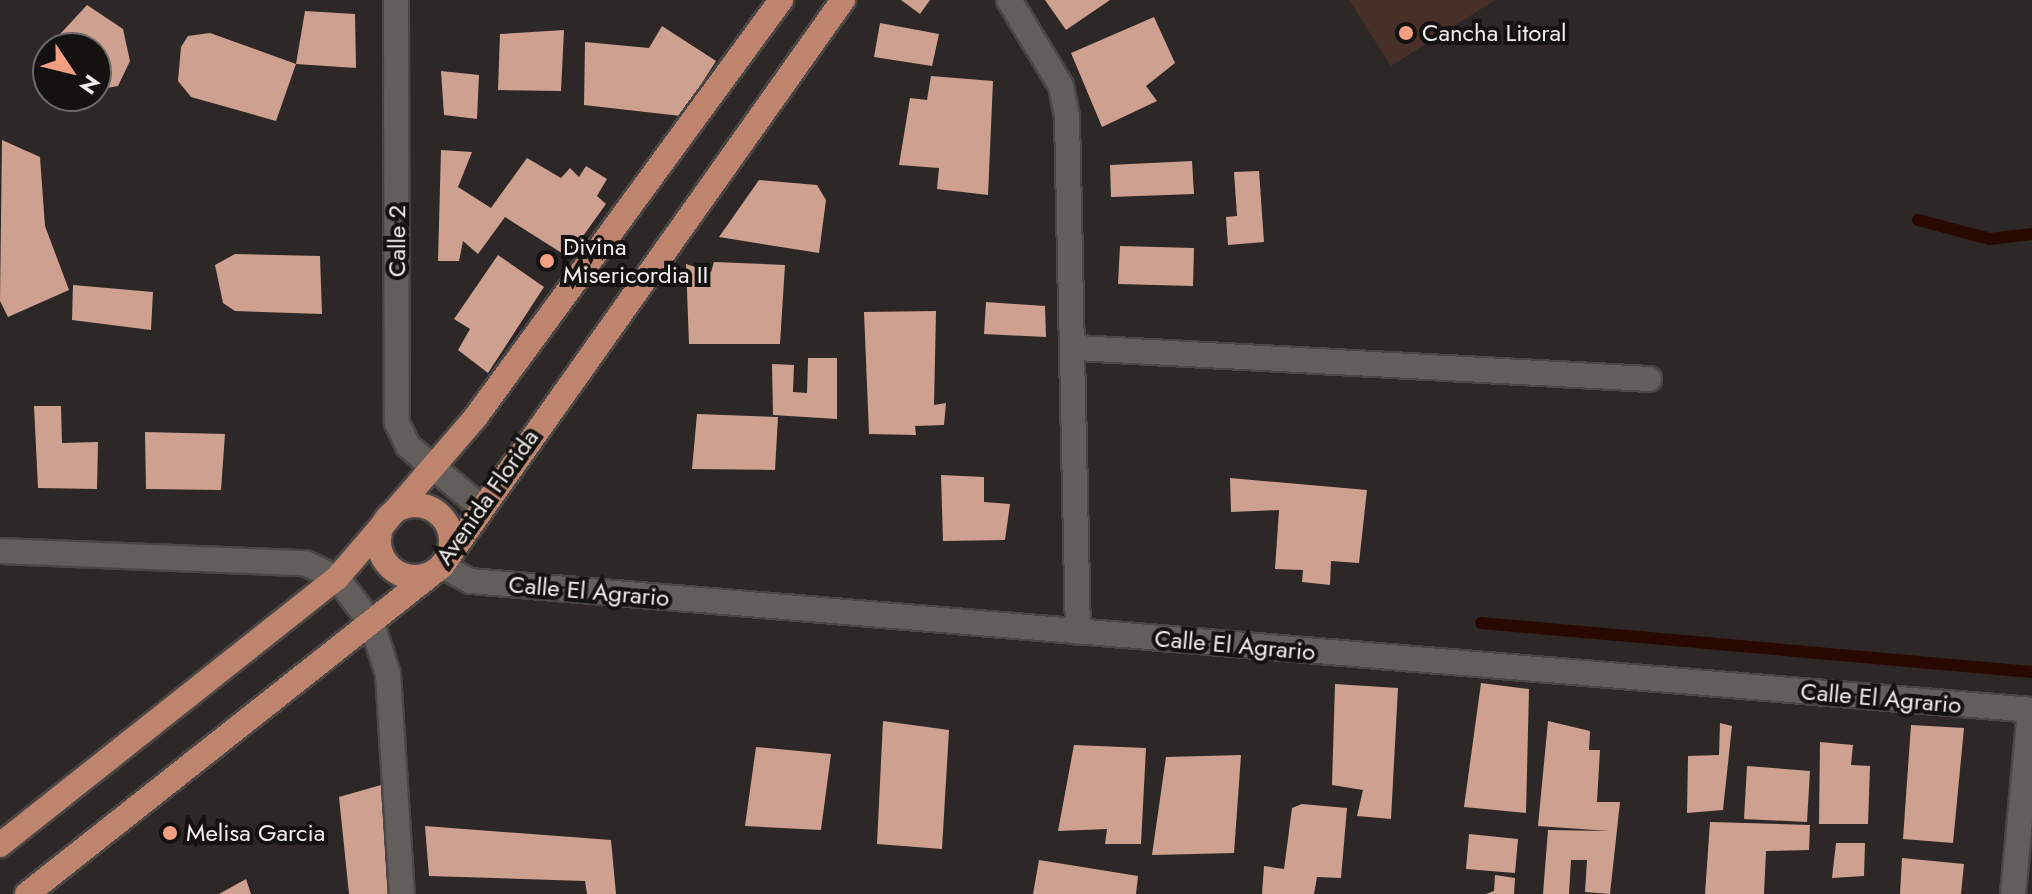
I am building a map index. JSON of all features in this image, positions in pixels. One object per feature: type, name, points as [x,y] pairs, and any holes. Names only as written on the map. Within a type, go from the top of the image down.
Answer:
[{"type":"main road","points":[[0,845],[337,578],[387,517],[434,468],[781,0]]},
{"type":"main road","name":"Avenida Florida","points":[[27,894],[442,566],[843,0]]},
{"type":"main road","points":[[422,505],[439,514],[451,539],[442,566],[408,578],[391,569],[380,553],[387,517],[422,505]]},
{"type":"street","name":"Calle 2","points":[[396,0],[397,423],[408,446],[482,508]]},
{"type":"street","points":[[1009,0],[1061,86],[1067,117],[1077,348],[1078,632]]},
{"type":"street","points":[[1077,348],[1649,379]]},
{"type":"street","points":[[0,551],[305,563],[337,578],[372,624],[388,674],[402,894]]},
{"type":"street","name":"Calle El Agrario","points":[[442,566],[470,581],[2031,710]]},
{"type":"street","points":[[2013,894],[2031,710]]},
{"type":"shaded area","name":"Cancha Litoral","points":[[1349,0],[1495,0],[1391,66]]},
{"type":"building","points":[[901,0],[930,0],[920,14]]},
{"type":"building","points":[[1045,0],[1110,0],[1066,30]]},
{"type":"building","points":[[87,5],[123,29],[130,61],[118,86],[112,87],[112,32],[62,32]]},
{"type":"building","points":[[305,11],[355,14],[356,68],[296,64]]},
{"type":"building","points":[[1154,17],[1175,63],[1146,86],[1157,101],[1102,127],[1071,53]]},
{"type":"building","points":[[880,23],[939,34],[932,66],[874,57]]},
{"type":"building","points":[[662,26],[716,61],[681,116],[584,105],[585,42],[649,48]]},
{"type":"building","points":[[564,30],[561,91],[498,90],[500,34]]},
{"type":"building","points":[[210,33],[296,64],[276,121],[191,97],[178,81],[181,47],[188,36]]},
{"type":"building","points":[[441,71],[479,75],[477,119],[444,115]]},
{"type":"building","points":[[931,76],[993,81],[988,195],[937,189],[939,168],[899,165],[910,98],[927,100]]},
{"type":"building","points":[[2,140],[40,157],[45,226],[69,290],[8,317],[0,301]]},
{"type":"building","points":[[441,150],[472,152],[458,187],[491,208],[527,158],[561,178],[570,168],[579,177],[586,166],[607,179],[597,196],[606,204],[568,257],[505,217],[478,254],[463,241],[459,261],[438,261]]},
{"type":"building","points":[[1192,161],[1194,194],[1111,197],[1110,165]]},
{"type":"building","points":[[1259,171],[1264,242],[1228,245],[1226,217],[1237,216],[1234,172]]},
{"type":"building","points":[[759,180],[817,185],[826,200],[819,253],[719,237]]},
{"type":"building","points":[[1120,246],[1194,248],[1193,286],[1118,284]]},
{"type":"building","points":[[235,254],[320,256],[322,314],[235,311],[223,303],[215,265]]},
{"type":"building","points":[[498,255],[544,287],[488,373],[458,350],[470,329],[454,319]]},
{"type":"building","points":[[714,262],[785,265],[780,344],[689,344],[686,264],[711,272]]},
{"type":"building","points":[[73,285],[153,292],[151,330],[72,320]]},
{"type":"building","points":[[986,302],[1045,306],[1046,337],[984,334]]},
{"type":"building","points":[[936,311],[934,405],[946,403],[944,425],[915,426],[916,435],[869,434],[864,312]]},
{"type":"building","points":[[808,358],[837,358],[837,419],[773,415],[772,364],[794,365],[793,392],[807,393]]},
{"type":"building","points":[[34,406],[61,406],[62,443],[98,442],[97,489],[38,488]]},
{"type":"building","points":[[697,414],[778,417],[775,470],[692,469]]},
{"type":"building","points":[[145,432],[225,434],[221,490],[146,489]]},
{"type":"building","points":[[941,475],[984,477],[984,502],[1010,504],[1005,540],[943,541]]},
{"type":"building","points":[[1230,478],[1367,490],[1359,563],[1331,561],[1330,585],[1302,582],[1303,570],[1275,569],[1279,510],[1231,512]]},
{"type":"building","points":[[1481,683],[1529,689],[1526,813],[1464,807]]},
{"type":"building","points":[[1335,684],[1398,688],[1391,819],[1357,816],[1363,790],[1332,785]]},
{"type":"building","points":[[883,721],[949,730],[942,849],[877,844]]},
{"type":"building","points":[[1548,721],[1590,731],[1589,750],[1600,750],[1597,802],[1620,802],[1610,894],[1585,892],[1587,860],[1571,860],[1569,894],[1543,894],[1548,830],[1609,831],[1538,826]]},
{"type":"building","points":[[1720,723],[1732,726],[1723,810],[1687,813],[1688,756],[1719,755]]},
{"type":"building","points":[[1911,725],[1964,728],[1953,843],[1903,839]]},
{"type":"building","points":[[1820,742],[1853,745],[1851,765],[1870,766],[1868,824],[1819,824]]},
{"type":"building","points":[[1074,745],[1146,748],[1141,844],[1105,844],[1107,829],[1058,831]]},
{"type":"building","points":[[756,747],[831,754],[821,830],[745,826]]},
{"type":"building","points":[[1241,755],[1234,853],[1152,855],[1166,757]]},
{"type":"building","points":[[1747,766],[1810,771],[1807,822],[1744,819]]},
{"type":"building","points":[[381,785],[388,894],[349,894],[339,797]]},
{"type":"building","points":[[1302,804],[1347,808],[1341,878],[1317,877],[1314,894],[1262,894],[1264,866],[1284,869],[1292,808]]},
{"type":"building","points":[[1710,822],[1810,825],[1809,850],[1766,851],[1764,894],[1705,894]]},
{"type":"building","points":[[425,826],[611,840],[616,894],[587,894],[585,881],[429,876]]},
{"type":"building","points":[[1469,834],[1518,839],[1515,873],[1466,869]]},
{"type":"building","points":[[1836,843],[1865,843],[1864,876],[1832,878]]},
{"type":"building","points":[[1902,858],[1964,864],[1961,894],[1900,894]]},
{"type":"building","points":[[1039,860],[1138,876],[1136,894],[1033,894]]},
{"type":"building","points":[[1495,875],[1515,878],[1514,894],[1486,894],[1494,891]]},
{"type":"building","points":[[246,879],[251,894],[219,894]]},
{"type":"waterway","points":[[1918,220],[1990,239],[2032,234]]},
{"type":"waterway","points":[[1481,623],[2032,672]]},
{"type":"place","name":"Cancha Litoral","points":[[1406,33]]},
{"type":"place","name":"Divina Misericordia II","points":[[547,261]]},
{"type":"place","name":"Melisa Garcia","points":[[170,833]]}]
